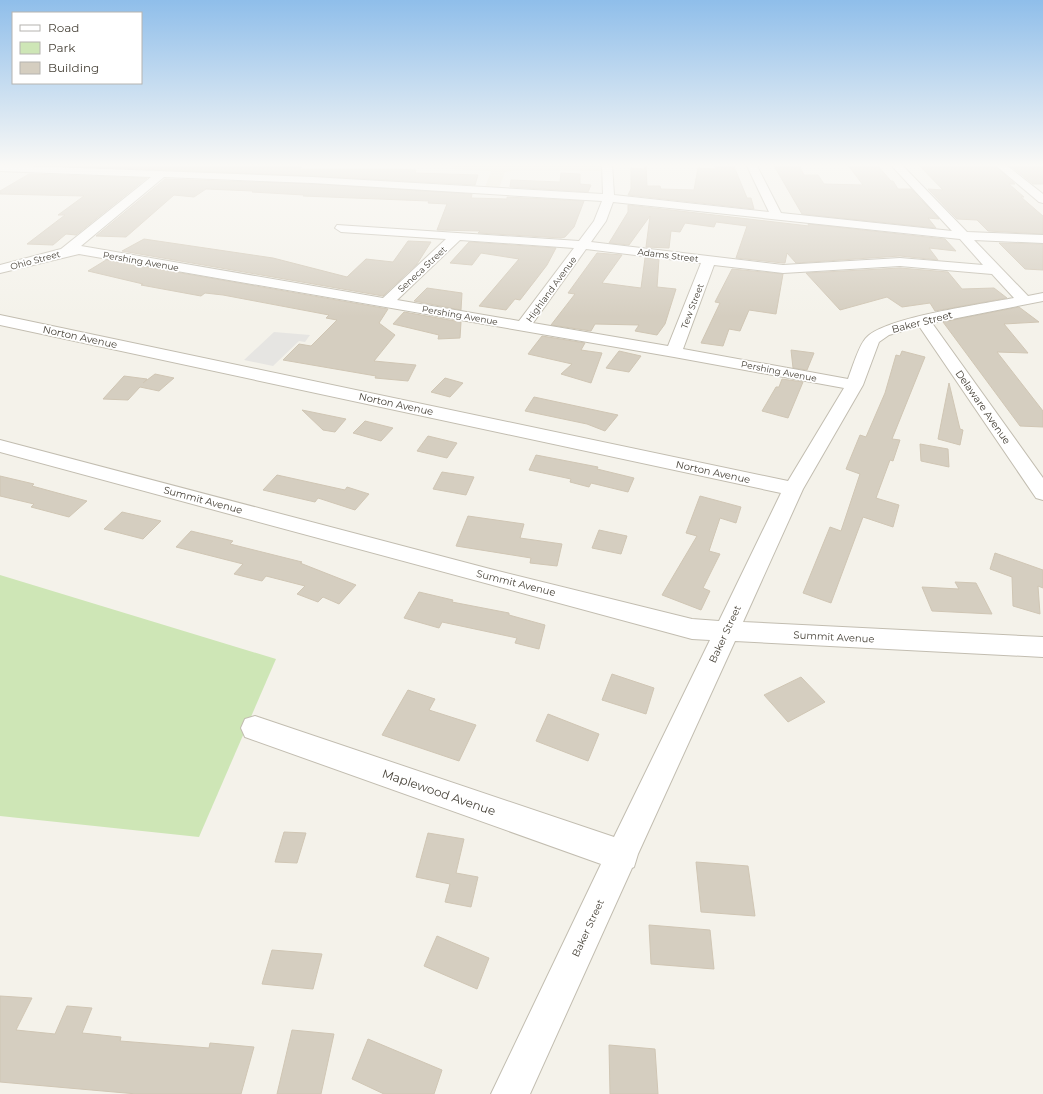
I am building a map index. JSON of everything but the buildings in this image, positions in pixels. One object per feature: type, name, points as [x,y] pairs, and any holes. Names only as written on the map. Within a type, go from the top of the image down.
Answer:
[{"type":"street","name":"Ohio Street","points":[[0,269],[66,252],[112,215]]},
{"type":"street","name":"Highland Avenue","points":[[524,326],[600,221],[602,215]]},
{"type":"street","points":[[767,215],[963,236],[1043,239]]},
{"type":"street","points":[[943,215],[995,270],[1034,299]]},
{"type":"street","name":"Adams Street","points":[[341,228],[583,245],[783,270],[900,262],[995,270]]},
{"type":"street","name":"Seneca Street","points":[[387,302],[456,237]]},
{"type":"street","name":"Pershing Avenue","points":[[66,252],[79,250],[98,253],[674,352],[854,385]]},
{"type":"street","name":"Tew Street","points":[[674,352],[709,260]]},
{"type":"street","name":"Baker Street","points":[[510,1094],[623,856],[793,489],[854,385],[874,338],[884,332],[923,320],[1034,299]]},
{"type":"street","name":"Norton Avenue","points":[[0,320],[793,489]]},
{"type":"street","name":"Delaware Avenue","points":[[923,320],[1043,493]]},
{"type":"street","name":"Summit Avenue","points":[[0,446],[692,629],[1043,647]]},
{"type":"street","name":"Maplewood Avenue","points":[[255,728],[623,856]]},
{"type":"green space","points":[[0,575],[276,659],[199,837],[0,816]]},
{"type":"shaded area","points":[[274,332],[310,335],[305,342],[299,341],[273,366],[244,360]]}]
